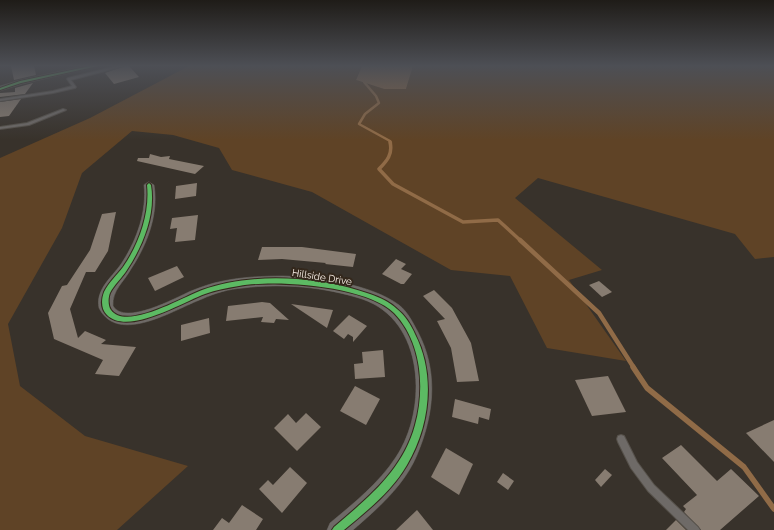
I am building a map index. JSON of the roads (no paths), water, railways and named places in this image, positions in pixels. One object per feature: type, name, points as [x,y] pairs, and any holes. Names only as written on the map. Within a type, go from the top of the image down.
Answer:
[{"type":"street","name":"Hillside Drive","points":[[150,186],[152,196],[140,242],[122,273],[107,293],[105,302],[107,310],[114,316],[129,320],[139,318],[151,315],[205,291],[239,282],[261,280],[314,285],[367,296],[396,311],[411,331],[419,350],[424,386],[417,432],[410,451],[389,482],[337,530]]},
{"type":"lane","points":[[0,100],[58,91]]},
{"type":"lane","points":[[0,128],[28,124],[64,110]]},
{"type":"lane","points":[[621,439],[634,465],[651,488],[695,530]]},
{"type":"waterway","points":[[371,91],[379,103],[365,114],[359,124],[390,141],[391,143]]},
{"type":"waterway","points":[[390,142],[391,150],[389,157],[379,169],[393,184],[463,222],[498,220],[521,241]]},
{"type":"waterway","points":[[520,240],[599,313],[634,368]]},
{"type":"waterway","points":[[633,367],[647,388],[744,467],[774,509]]}]
